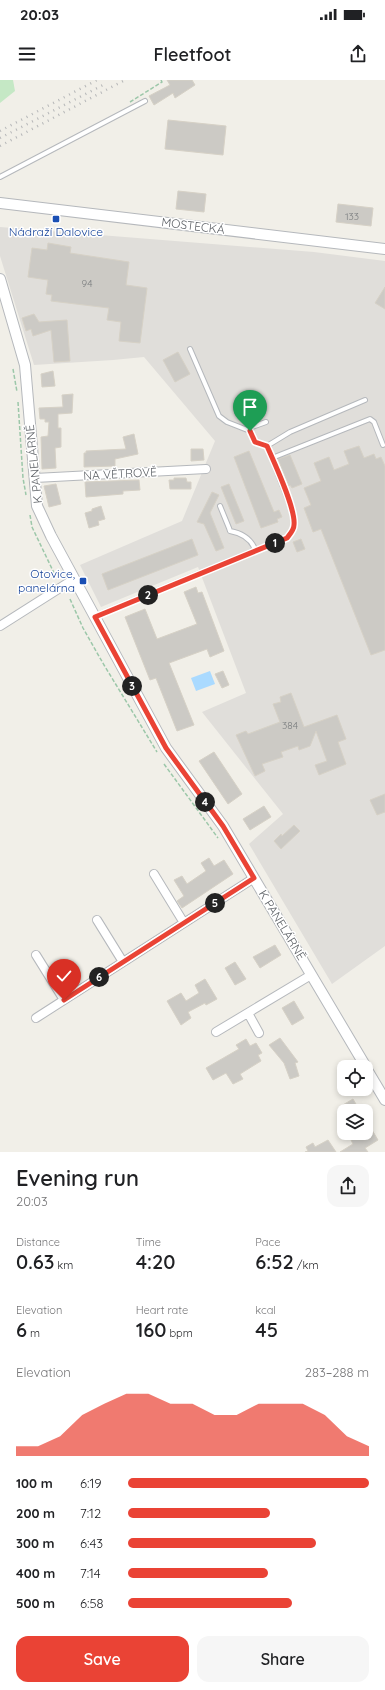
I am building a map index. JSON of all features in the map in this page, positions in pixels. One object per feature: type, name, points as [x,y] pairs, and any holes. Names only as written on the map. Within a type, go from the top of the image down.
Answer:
[{"type":"street","name":"MOSTECKÁ","points":[[0,203],[385,249]]},
{"type":"street","name":"K PANELÁRNĚ","points":[[0,279],[25,365],[37,506],[51,536],[166,748],[223,826],[362,1060]]},
{"type":"street","name":"NA VĚTROVĚ","points":[[35,478],[206,469]]},
{"type":"street","points":[[0,626],[74,579]]},
{"type":"street","points":[[154,874],[184,923]]},
{"type":"street","points":[[36,1018],[254,878]]},
{"type":"street","points":[[96,920],[123,962]]},
{"type":"street","points":[[36,955],[64,1000]]},
{"type":"street","points":[[216,1032],[311,975]]},
{"type":"street","points":[[248,1014],[259,1033]]},
{"type":"street","name":"K PANELÁRNĚ","points":[[373,1079],[385,1100]]},
{"type":"lane","points":[[0,177],[145,101]]},
{"type":"lane","points":[[95,617],[287,538],[294,527],[292,510],[267,446],[255,442],[250,431],[227,422],[219,416],[190,350]]},
{"type":"lane","points":[[267,446],[290,432],[365,400]]},
{"type":"lane","points":[[272,458],[370,419],[374,422],[383,445]]},
{"type":"lane","points":[[250,431],[252,427],[266,422]]},
{"type":"lane","points":[[220,506],[230,531],[238,531],[248,538],[254,547],[253,552]]},
{"type":"path","points":[[126,111],[130,100],[162,82],[161,80]]},
{"type":"path","points":[[70,599],[83,628],[104,665],[158,754]]},
{"type":"path","points":[[162,760],[219,839]]},
{"type":"shaded area","points":[[0,227],[314,252],[385,261],[385,946],[332,984],[249,844],[283,814],[202,712],[246,693],[198,567],[101,607],[80,565],[182,521],[215,441],[144,357],[34,365],[0,256]]},
{"type":"green space","points":[[0,80],[13,80],[15,91],[0,103]]},
{"type":"water","points":[[210,671],[215,684],[196,691],[191,678]]},
{"type":"building","points":[[167,80],[192,80],[195,85],[175,98],[173,93],[154,105],[149,96],[170,85]]},
{"type":"building","points":[[168,120],[226,126],[223,155],[165,149]]},
{"type":"building","points":[[178,191],[206,194],[204,212],[176,209]]},
{"type":"building","points":[[338,204],[373,208],[371,226],[336,222]]},
{"type":"building","points":[[48,243],[71,247],[70,253],[129,262],[126,285],[147,288],[140,343],[119,341],[121,322],[107,320],[109,308],[51,301],[52,295],[46,294],[48,280],[28,277],[32,248],[47,250]]},
{"type":"building","points":[[385,287],[385,309],[375,303]]},
{"type":"building","points":[[34,314],[39,322],[67,320],[70,361],[54,362],[51,330],[33,336],[31,329],[26,331],[22,318]]},
{"type":"building","points":[[178,352],[190,374],[175,382],[163,360]]},
{"type":"building","points":[[53,371],[55,386],[42,387],[41,374]]},
{"type":"building","points":[[73,394],[72,413],[58,414],[58,428],[61,428],[61,447],[55,448],[56,468],[42,469],[41,437],[48,436],[49,422],[45,422],[45,419],[40,419],[39,408],[63,407],[62,395]]},
{"type":"building","points":[[134,434],[138,454],[115,459],[115,466],[84,467],[84,453],[86,453],[86,451],[126,449],[123,437]]},
{"type":"building","points":[[359,446],[364,458],[374,454],[376,459],[381,457],[385,466],[385,650],[371,655],[321,529],[313,532],[304,508],[311,505],[304,488],[321,481],[314,463],[329,457],[334,470],[349,464],[344,451]]},
{"type":"building","points":[[191,449],[203,449],[204,460],[191,461]]},
{"type":"building","points":[[249,451],[274,512],[279,510],[282,517],[277,519],[278,522],[261,528],[234,457]]},
{"type":"building","points":[[290,455],[302,484],[292,488],[290,485],[289,486],[278,459]]},
{"type":"building","points":[[174,478],[186,478],[187,482],[191,482],[191,489],[170,489],[169,480],[174,480]]},
{"type":"building","points":[[139,480],[140,490],[123,491],[123,494],[86,497],[85,482]]},
{"type":"building","points":[[56,484],[61,504],[49,507],[44,486]]},
{"type":"building","points":[[229,484],[244,521],[236,524],[221,487]]},
{"type":"building","points":[[212,492],[219,495],[210,513],[224,548],[216,551],[204,524],[197,522]]},
{"type":"building","points":[[101,506],[105,519],[98,521],[99,525],[89,528],[85,513]]},
{"type":"building","points":[[192,539],[198,555],[108,590],[102,574]]},
{"type":"building","points":[[301,539],[305,549],[297,552],[293,542]]},
{"type":"building","points":[[196,587],[198,593],[202,592],[224,651],[210,657],[207,649],[169,663],[194,725],[177,731],[156,678],[150,680],[125,617],[145,609],[157,639],[197,624],[184,592]]},
{"type":"building","points":[[223,671],[229,685],[222,688],[215,674]]},
{"type":"building","points":[[291,693],[304,727],[337,715],[346,739],[338,742],[346,764],[319,775],[315,765],[327,761],[316,731],[310,746],[299,750],[298,746],[281,752],[283,757],[262,764],[265,771],[255,776],[236,735],[246,731],[248,734],[280,722],[273,704],[281,702],[280,697]]},
{"type":"building","points":[[214,752],[242,794],[228,804],[199,761]]},
{"type":"building","points":[[385,794],[385,812],[377,815],[370,800]]},
{"type":"building","points":[[264,806],[271,817],[250,830],[243,819]]},
{"type":"building","points":[[294,825],[300,831],[281,849],[274,841]]},
{"type":"building","points":[[209,858],[214,866],[224,860],[233,874],[182,908],[177,901],[184,896],[174,880],[182,876],[187,884],[206,871],[201,863]]},
{"type":"building","points":[[275,945],[281,955],[260,968],[253,957]]},
{"type":"building","points":[[235,962],[246,979],[235,985],[225,968]]},
{"type":"building","points":[[205,979],[217,999],[206,1005],[205,1003],[188,1012],[191,1018],[181,1025],[167,1001],[181,993],[186,1001],[199,993],[195,985]]},
{"type":"building","points":[[294,1001],[304,1018],[292,1025],[282,1008]]},
{"type":"building","points":[[280,1038],[298,1062],[295,1063],[299,1076],[290,1079],[284,1063],[269,1045]]},
{"type":"building","points":[[246,1039],[250,1046],[256,1043],[262,1053],[258,1055],[261,1061],[240,1074],[243,1079],[233,1084],[226,1073],[213,1080],[206,1068],[239,1049],[236,1045]]},
{"type":"building","points":[[353,1099],[356,1104],[344,1104]]},
{"type":"building","points":[[373,1132],[378,1140],[365,1148],[368,1152],[340,1152],[353,1144],[351,1140],[373,1140]]},
{"type":"building","points":[[328,1140],[336,1152],[305,1152],[308,1151],[306,1147],[313,1143],[315,1147]]},
{"type":"railway","points":[[0,131],[97,80]]},
{"type":"railway","points":[[0,146],[125,80]]},
{"type":"railway","points":[[0,138],[105,84]]},
{"type":"place","name":"Nádraží Dalovice","points":[[56,219]]},
{"type":"place","name":"Otovice, panelárna","points":[[83,581]]},
{"type":"route","points":[[64,1000],[254,878],[223,826],[166,748],[95,617],[287,538],[294,527],[292,510],[267,446],[255,442],[250,431]]}]
